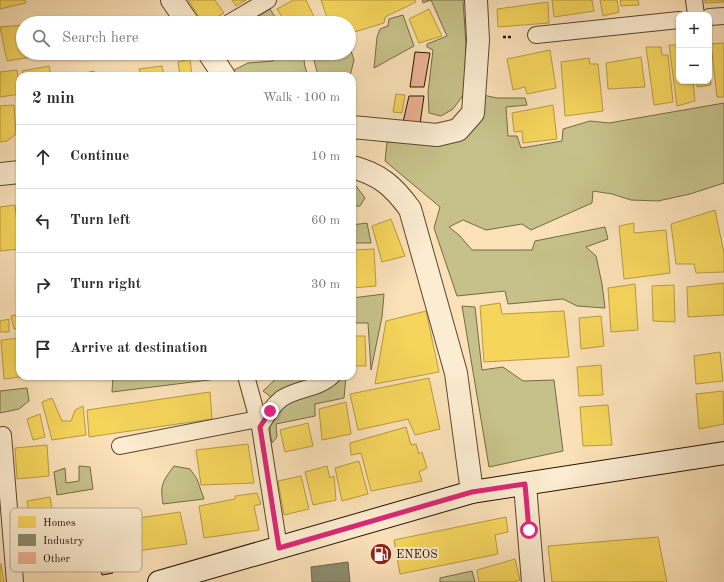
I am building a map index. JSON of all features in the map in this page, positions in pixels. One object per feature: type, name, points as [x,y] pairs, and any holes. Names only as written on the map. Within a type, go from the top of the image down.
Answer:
[{"type":"street","points":[[172,0],[183,16]]},
{"type":"street","points":[[356,127],[437,135],[458,130],[473,114],[485,39],[476,0]]},
{"type":"street","points":[[214,60],[221,72]]},
{"type":"street","points":[[356,168],[386,181],[398,192],[410,209],[456,373],[472,492]]},
{"type":"street","points":[[0,174],[16,172]]},
{"type":"street","points":[[159,582],[472,492],[724,453]]},
{"type":"street","points":[[525,484],[533,582]]},
{"type":"lane","points":[[241,16],[268,0]]},
{"type":"lane","points":[[694,0],[696,12]]},
{"type":"lane","points":[[712,17],[724,16]]},
{"type":"lane","points":[[536,35],[676,20]]},
{"type":"lane","points":[[247,380],[259,423],[279,548]]},
{"type":"lane","points":[[120,446],[259,423],[281,399],[328,380]]},
{"type":"lane","points":[[3,435],[10,521]]},
{"type":"lane","points":[[14,572],[15,582]]},
{"type":"shaded area","points":[[422,0],[431,0],[423,3]]},
{"type":"shaded area","points":[[431,0],[463,0],[466,44],[464,94],[453,109],[441,116],[429,113],[428,92],[433,50],[427,47],[427,44],[447,36]]},
{"type":"shaded area","points":[[270,9],[274,16],[258,16]]},
{"type":"shaded area","points":[[403,15],[414,46],[374,68],[377,37],[380,29],[388,26],[389,19]]},
{"type":"shaded area","points":[[304,60],[307,72],[230,72],[248,63]]},
{"type":"shaded area","points":[[314,60],[354,60],[351,72],[317,72]]},
{"type":"shaded area","points":[[483,95],[497,98],[525,98],[527,105],[506,107],[508,136],[517,136],[521,148],[562,141],[563,129],[590,121],[609,123],[724,103],[724,183],[690,194],[658,201],[631,200],[612,194],[593,191],[592,203],[531,230],[522,224],[486,230],[463,220],[449,227],[459,235],[472,250],[532,250],[535,241],[605,227],[608,239],[586,247],[596,256],[605,308],[577,306],[563,299],[508,304],[505,291],[457,296],[434,228],[440,207],[385,161],[387,142],[440,143]]},
{"type":"shaded area","points":[[356,186],[365,198],[360,206],[356,206]]},
{"type":"shaded area","points":[[367,223],[371,243],[356,243],[356,224]]},
{"type":"shaded area","points":[[384,294],[382,317],[371,370],[368,323],[356,323],[356,298]]},
{"type":"shaded area","points":[[462,306],[475,307],[482,370],[503,367],[523,381],[554,380],[563,451],[489,467]]},
{"type":"shaded area","points":[[113,380],[209,380],[112,392]]},
{"type":"shaded area","points":[[275,380],[309,380],[285,389],[271,397],[263,391]]},
{"type":"shaded area","points":[[329,380],[346,380],[344,398],[315,404],[315,416],[276,424],[277,437],[272,443],[270,422],[273,415],[284,404]]},
{"type":"shaded area","points":[[27,388],[29,401],[19,409],[0,413],[0,391]]},
{"type":"shaded area","points":[[79,466],[90,467],[93,489],[57,495],[54,472],[65,468],[66,483],[79,481]]},
{"type":"shaded area","points":[[174,466],[190,469],[197,479],[204,499],[163,504],[163,484]]},
{"type":"shaded area","points":[[472,571],[475,582],[440,582],[440,578]]},
{"type":"building: Homes","points":[[0,0],[25,0],[26,3],[0,9]]},
{"type":"building: Homes","points":[[188,0],[215,0],[224,13],[219,16],[198,16]]},
{"type":"building: Homes","points":[[232,0],[246,0],[236,6]]},
{"type":"building: Homes","points":[[293,0],[306,0],[314,16],[282,16],[277,9]]},
{"type":"building: Homes","points":[[321,0],[415,0],[416,2],[385,17],[384,23],[356,31],[356,16],[327,16]]},
{"type":"building: Homes","points":[[552,0],[592,0],[594,11],[554,17]]},
{"type":"building: Homes","points":[[600,0],[617,0],[619,12],[603,16]]},
{"type":"building: Homes","points":[[620,0],[638,0],[639,5],[621,6]]},
{"type":"building: Homes","points":[[705,0],[724,0],[724,2],[705,3]]},
{"type":"building: Homes","points":[[548,2],[549,23],[498,27],[497,9]]},
{"type":"building: Homes","points":[[429,9],[442,36],[419,43],[409,19]]},
{"type":"building: Homes","points":[[16,26],[16,60],[7,61],[0,27]]},
{"type":"building: Homes","points":[[724,43],[724,97],[717,97],[712,44]]},
{"type":"building: Homes","points":[[669,45],[676,45],[676,84],[693,84],[695,101],[677,106]]},
{"type":"building: Homes","points":[[646,47],[661,47],[662,55],[668,55],[673,102],[654,105]]},
{"type":"building: Homes","points":[[550,50],[556,88],[527,94],[525,87],[513,90],[507,59]]},
{"type":"building: Homes","points":[[641,57],[645,87],[608,89],[606,63]]},
{"type":"building: Homes","points":[[589,58],[590,64],[598,64],[603,111],[565,116],[561,62]]},
{"type":"building: Homes","points":[[190,60],[192,72],[179,72],[178,62]]},
{"type":"building: Homes","points":[[49,66],[50,72],[22,72]]},
{"type":"building: Homes","points":[[162,66],[163,72],[140,72],[139,69]]},
{"type":"building: Homes","points":[[17,70],[16,95],[0,97],[0,72]]},
{"type":"building: Homes","points":[[697,84],[711,84],[711,85],[697,87]]},
{"type":"building: Homes","points":[[396,94],[405,95],[402,113],[393,112]]},
{"type":"building: Homes","points":[[14,105],[16,134],[7,141],[0,142],[0,106]]},
{"type":"building: Homes","points":[[553,105],[557,139],[523,143],[522,131],[514,132],[512,113]]},
{"type":"building: Homes","points":[[15,205],[16,249],[0,251],[0,207]]},
{"type":"building: Homes","points":[[715,210],[724,253],[724,272],[696,273],[694,264],[676,264],[671,224]]},
{"type":"building: Homes","points":[[391,219],[405,256],[382,262],[372,226]]},
{"type":"building: Homes","points":[[634,223],[634,233],[666,230],[670,273],[624,279],[619,226]]},
{"type":"building: Homes","points":[[374,249],[376,286],[356,288],[356,250]]},
{"type":"building: Homes","points":[[724,283],[724,315],[688,317],[687,287]]},
{"type":"building: Homes","points":[[635,284],[638,330],[611,332],[608,288]]},
{"type":"building: Homes","points":[[674,285],[675,322],[653,321],[652,286]]},
{"type":"building: Homes","points":[[500,303],[502,314],[564,311],[569,357],[484,362],[480,306]]},
{"type":"building: Homes","points":[[426,311],[439,372],[375,384],[386,321]]},
{"type":"building: Homes","points":[[16,315],[16,328],[14,329],[11,316]]},
{"type":"building: Homes","points":[[601,316],[604,346],[581,349],[579,318]]},
{"type":"building: Homes","points":[[9,319],[9,332],[0,332],[0,321]]},
{"type":"building: Homes","points":[[356,336],[365,336],[366,366],[356,366]]},
{"type":"building: Homes","points":[[16,338],[16,377],[4,379],[1,340]]},
{"type":"building: Homes","points":[[720,352],[723,381],[696,384],[694,356]]},
{"type":"building: Homes","points":[[601,365],[603,395],[579,396],[577,367]]},
{"type":"building: Homes","points":[[429,378],[440,429],[415,435],[408,419],[358,430],[350,394]]},
{"type":"building: Homes","points":[[723,391],[724,424],[699,429],[696,394]]},
{"type":"building: Homes","points":[[210,392],[212,419],[89,437],[87,410]]},
{"type":"building: Homes","points":[[52,398],[62,421],[71,421],[75,410],[83,406],[86,435],[52,440],[42,402]]},
{"type":"building: Homes","points":[[346,402],[351,434],[322,440],[319,409]]},
{"type":"building: Homes","points":[[608,405],[612,445],[583,446],[580,407]]},
{"type":"building: Homes","points":[[40,414],[45,437],[33,440],[27,419]]},
{"type":"building: Homes","points":[[308,423],[313,446],[285,452],[280,430]]},
{"type":"building: Homes","points":[[406,427],[411,445],[416,444],[419,454],[422,452],[427,468],[419,472],[422,481],[371,491],[361,453],[351,455],[350,443]]},
{"type":"building: Homes","points":[[248,444],[254,483],[201,485],[196,450]]},
{"type":"building: Homes","points":[[47,445],[49,476],[17,479],[15,448]]},
{"type":"building: Homes","points":[[359,461],[368,494],[342,501],[335,468]]},
{"type":"building: Homes","points":[[327,466],[330,478],[334,476],[336,500],[313,505],[305,472]]},
{"type":"building: Homes","points":[[301,476],[309,509],[284,515],[278,481]]},
{"type":"building: Homes","points":[[257,493],[261,504],[254,506],[259,530],[204,538],[199,506],[235,499],[235,496]]},
{"type":"building: Homes","points":[[50,497],[52,508],[28,508],[27,501]]},
{"type":"building: Homes","points":[[180,512],[187,544],[142,550],[142,518]]},
{"type":"building: Homes","points":[[506,517],[508,532],[495,535],[498,554],[400,574],[394,540]]},
{"type":"building: Homes","points":[[658,537],[667,582],[552,582],[548,546]]},
{"type":"building: Homes","points":[[515,559],[520,580],[513,582],[479,582],[477,570]]},
{"type":"building: Homes","points":[[1,564],[4,582],[0,582]]},
{"type":"building: Industry","points":[[348,562],[350,582],[312,582],[311,567]]},
{"type":"building: Other","points":[[415,52],[430,53],[424,87],[410,87]]},
{"type":"building: Other","points":[[409,96],[424,96],[420,124],[403,122]]},
{"type":"building: Other","points":[[101,572],[113,572],[113,573],[102,575]]},
{"type":"place","name":"ENEOS","points":[[381,554]]},
{"type":"route","points":[[270,411],[260,427],[279,548],[472,492],[525,484],[529,530]]}]
